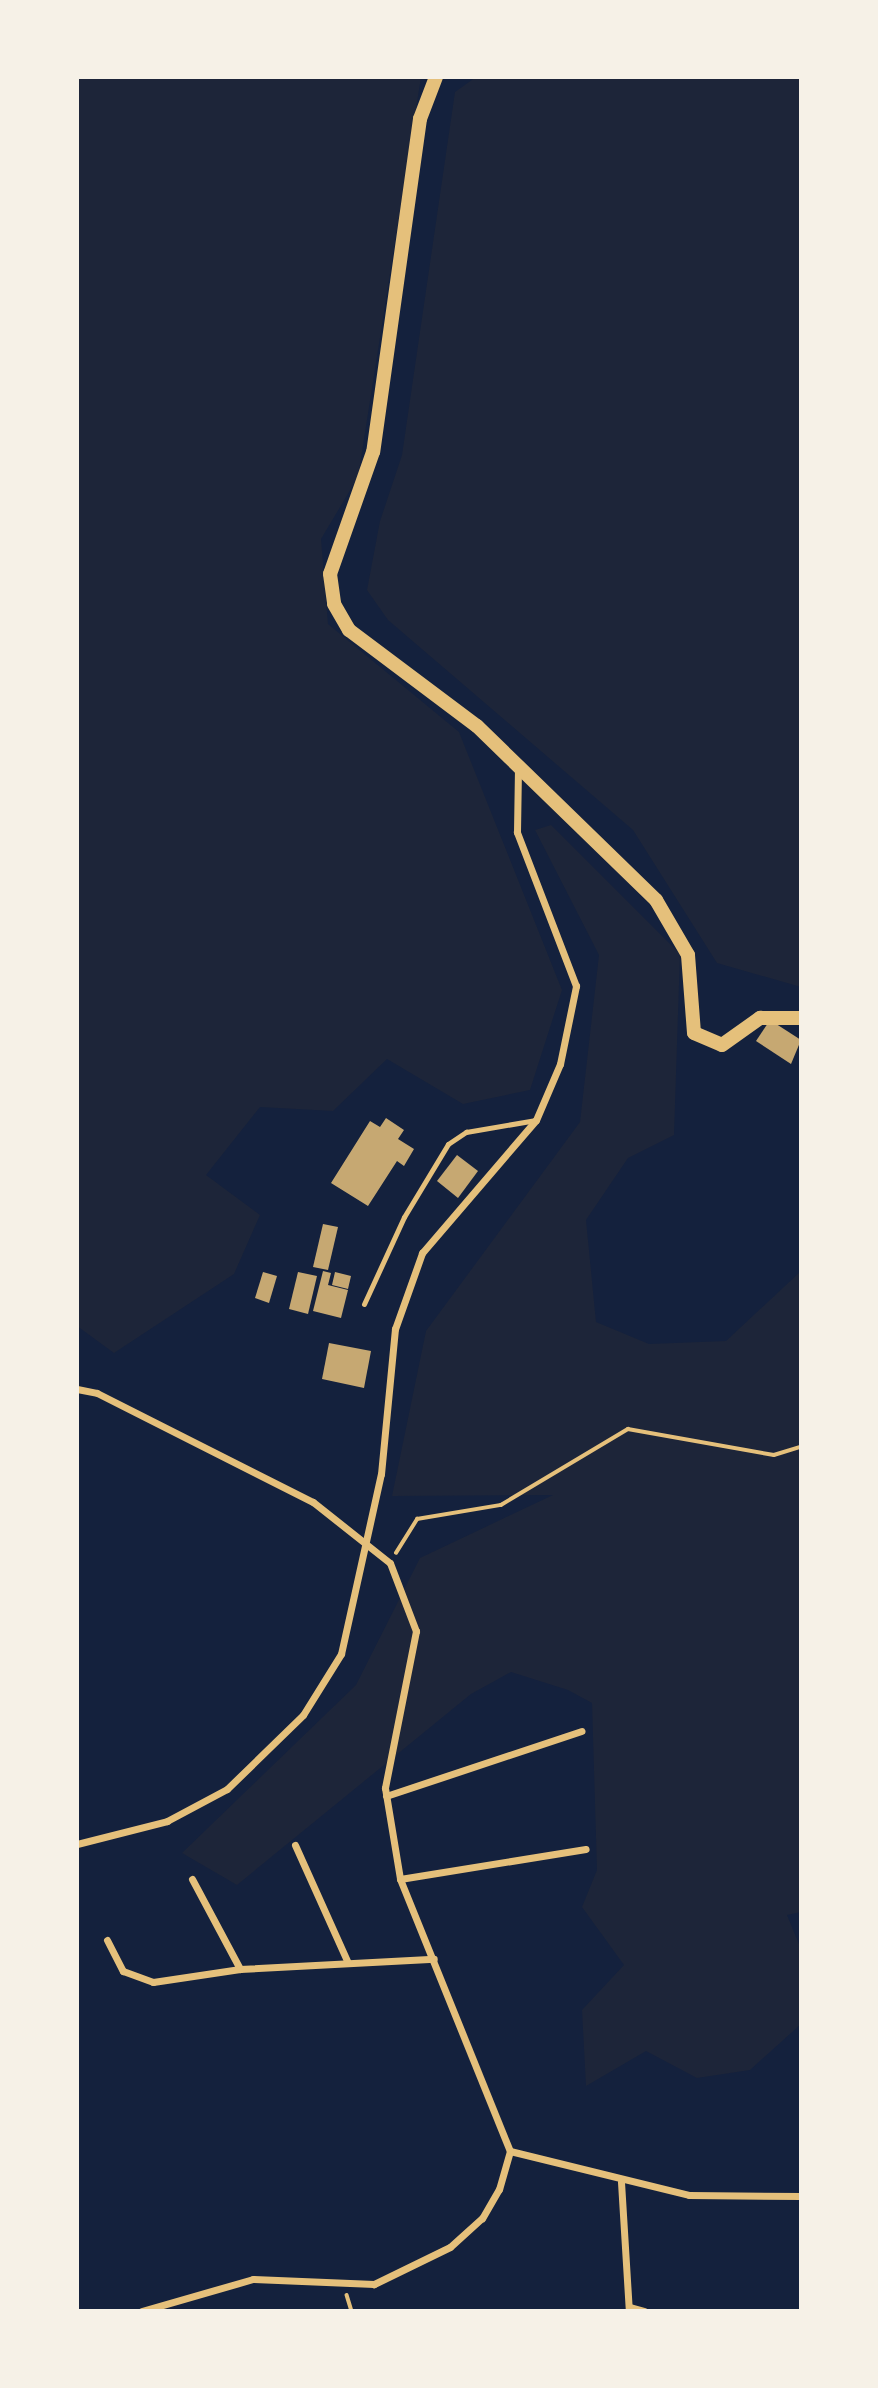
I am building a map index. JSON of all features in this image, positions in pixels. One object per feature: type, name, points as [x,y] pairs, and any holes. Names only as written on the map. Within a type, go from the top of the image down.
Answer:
[{"type":"main road","points":[[436,77],[420,119],[373,452],[330,574],[334,604],[349,630],[477,726],[656,900],[682,939],[694,1033],[722,1045],[760,1018],[801,1018]]},
{"type":"street","points":[[77,1844],[167,1821],[227,1789],[303,1715],[341,1654],[381,1475],[395,1329],[422,1253],[536,1120],[560,1064],[576,986],[517,832],[518,766]]},
{"type":"street","points":[[77,1389],[97,1393],[313,1502],[390,1563],[416,1631],[394,1717],[386,1796],[400,1879],[510,2151],[488,2208],[450,2247],[373,2284],[345,2286],[253,2279],[142,2311]]},
{"type":"street","points":[[386,1796],[581,1731]]},
{"type":"street","points":[[295,1845],[348,1964]]},
{"type":"street","points":[[400,1879],[586,1849]]},
{"type":"street","points":[[192,1879],[240,1969]]},
{"type":"street","points":[[107,1940],[123,1970],[139,1981],[240,1969],[434,1959]]},
{"type":"street","points":[[510,2151],[595,2168],[621,2182],[690,2195],[801,2196]]},
{"type":"street","points":[[621,2182],[629,2309],[644,2311]]},
{"type":"lane","points":[[364,1304],[404,1217],[448,1144],[466,1132],[536,1120]]},
{"type":"path","points":[[390,1563],[417,1519],[501,1505],[628,1429],[774,1455],[801,1447]]},
{"type":"path","points":[[345,2286],[352,2311]]},
{"type":"shaded area","points":[[77,77],[421,77],[358,477],[321,539],[328,624],[459,732],[562,990],[530,1090],[463,1104],[387,1059],[333,1111],[260,1107],[206,1175],[260,1215],[234,1274],[114,1353],[77,1326]]},
{"type":"shaded area","points":[[476,77],[801,77],[801,987],[717,963],[633,830],[388,620],[367,590],[380,521],[402,455],[455,92]]},
{"type":"shaded area","points":[[551,825],[680,954],[674,1135],[628,1158],[586,1220],[596,1322],[649,1344],[726,1341],[801,1271],[801,1912],[787,1915],[801,1949],[801,2024],[750,2070],[697,2078],[646,2051],[586,2086],[582,2010],[624,1965],[582,1907],[597,1870],[592,1703],[568,1690],[511,1672],[471,1694],[237,1885],[182,1853],[356,1685],[420,1558],[553,1495],[392,1496],[426,1331],[580,1122],[599,955],[535,830]]},
{"type":"building","points":[[770,1020],[801,1040],[791,1064],[756,1041]]},
{"type":"building","points":[[386,1118],[404,1130],[398,1139],[414,1149],[404,1166],[397,1161],[368,1206],[331,1183],[370,1121],[380,1127]]},
{"type":"building","points":[[457,1155],[478,1171],[458,1198],[437,1181]]},
{"type":"building","points":[[323,1224],[338,1227],[328,1270],[313,1267]]},
{"type":"building","points":[[323,1271],[331,1273],[328,1285],[348,1290],[341,1318],[313,1311]]},
{"type":"building","points":[[263,1272],[277,1276],[269,1303],[255,1298]]},
{"type":"building","points":[[298,1272],[317,1276],[308,1314],[289,1309]]},
{"type":"building","points":[[335,1272],[351,1276],[348,1289],[332,1285]]},
{"type":"building","points":[[329,1343],[371,1351],[364,1388],[322,1379]]}]
